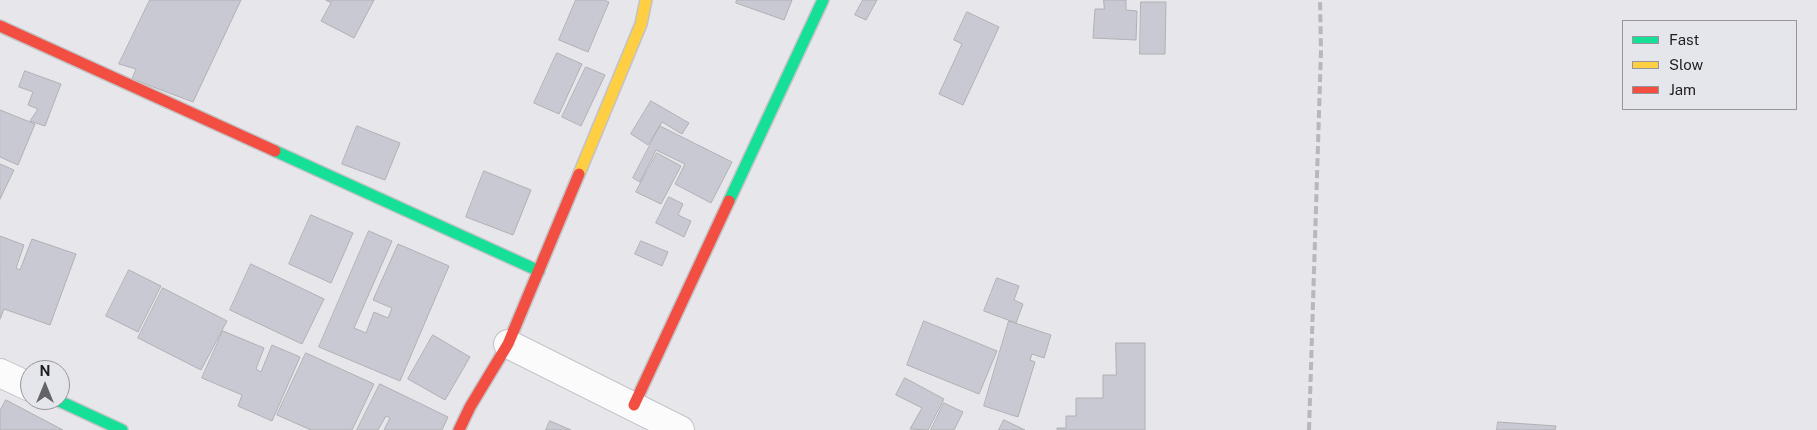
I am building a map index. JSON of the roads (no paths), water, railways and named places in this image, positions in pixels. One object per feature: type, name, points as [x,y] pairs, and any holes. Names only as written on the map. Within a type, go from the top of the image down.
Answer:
[{"type":"street","points":[[459,430],[470,407],[508,344],[641,24],[646,0]]},
{"type":"street","points":[[634,406],[824,0]]},
{"type":"street","points":[[0,26],[539,271]]},
{"type":"street","points":[[508,344],[680,430]]},
{"type":"street","points":[[0,373],[20,382]]},
{"type":"street","points":[[70,406],[122,430]]},
{"type":"railway","points":[[1309,430],[1321,50],[1320,0]]}]
